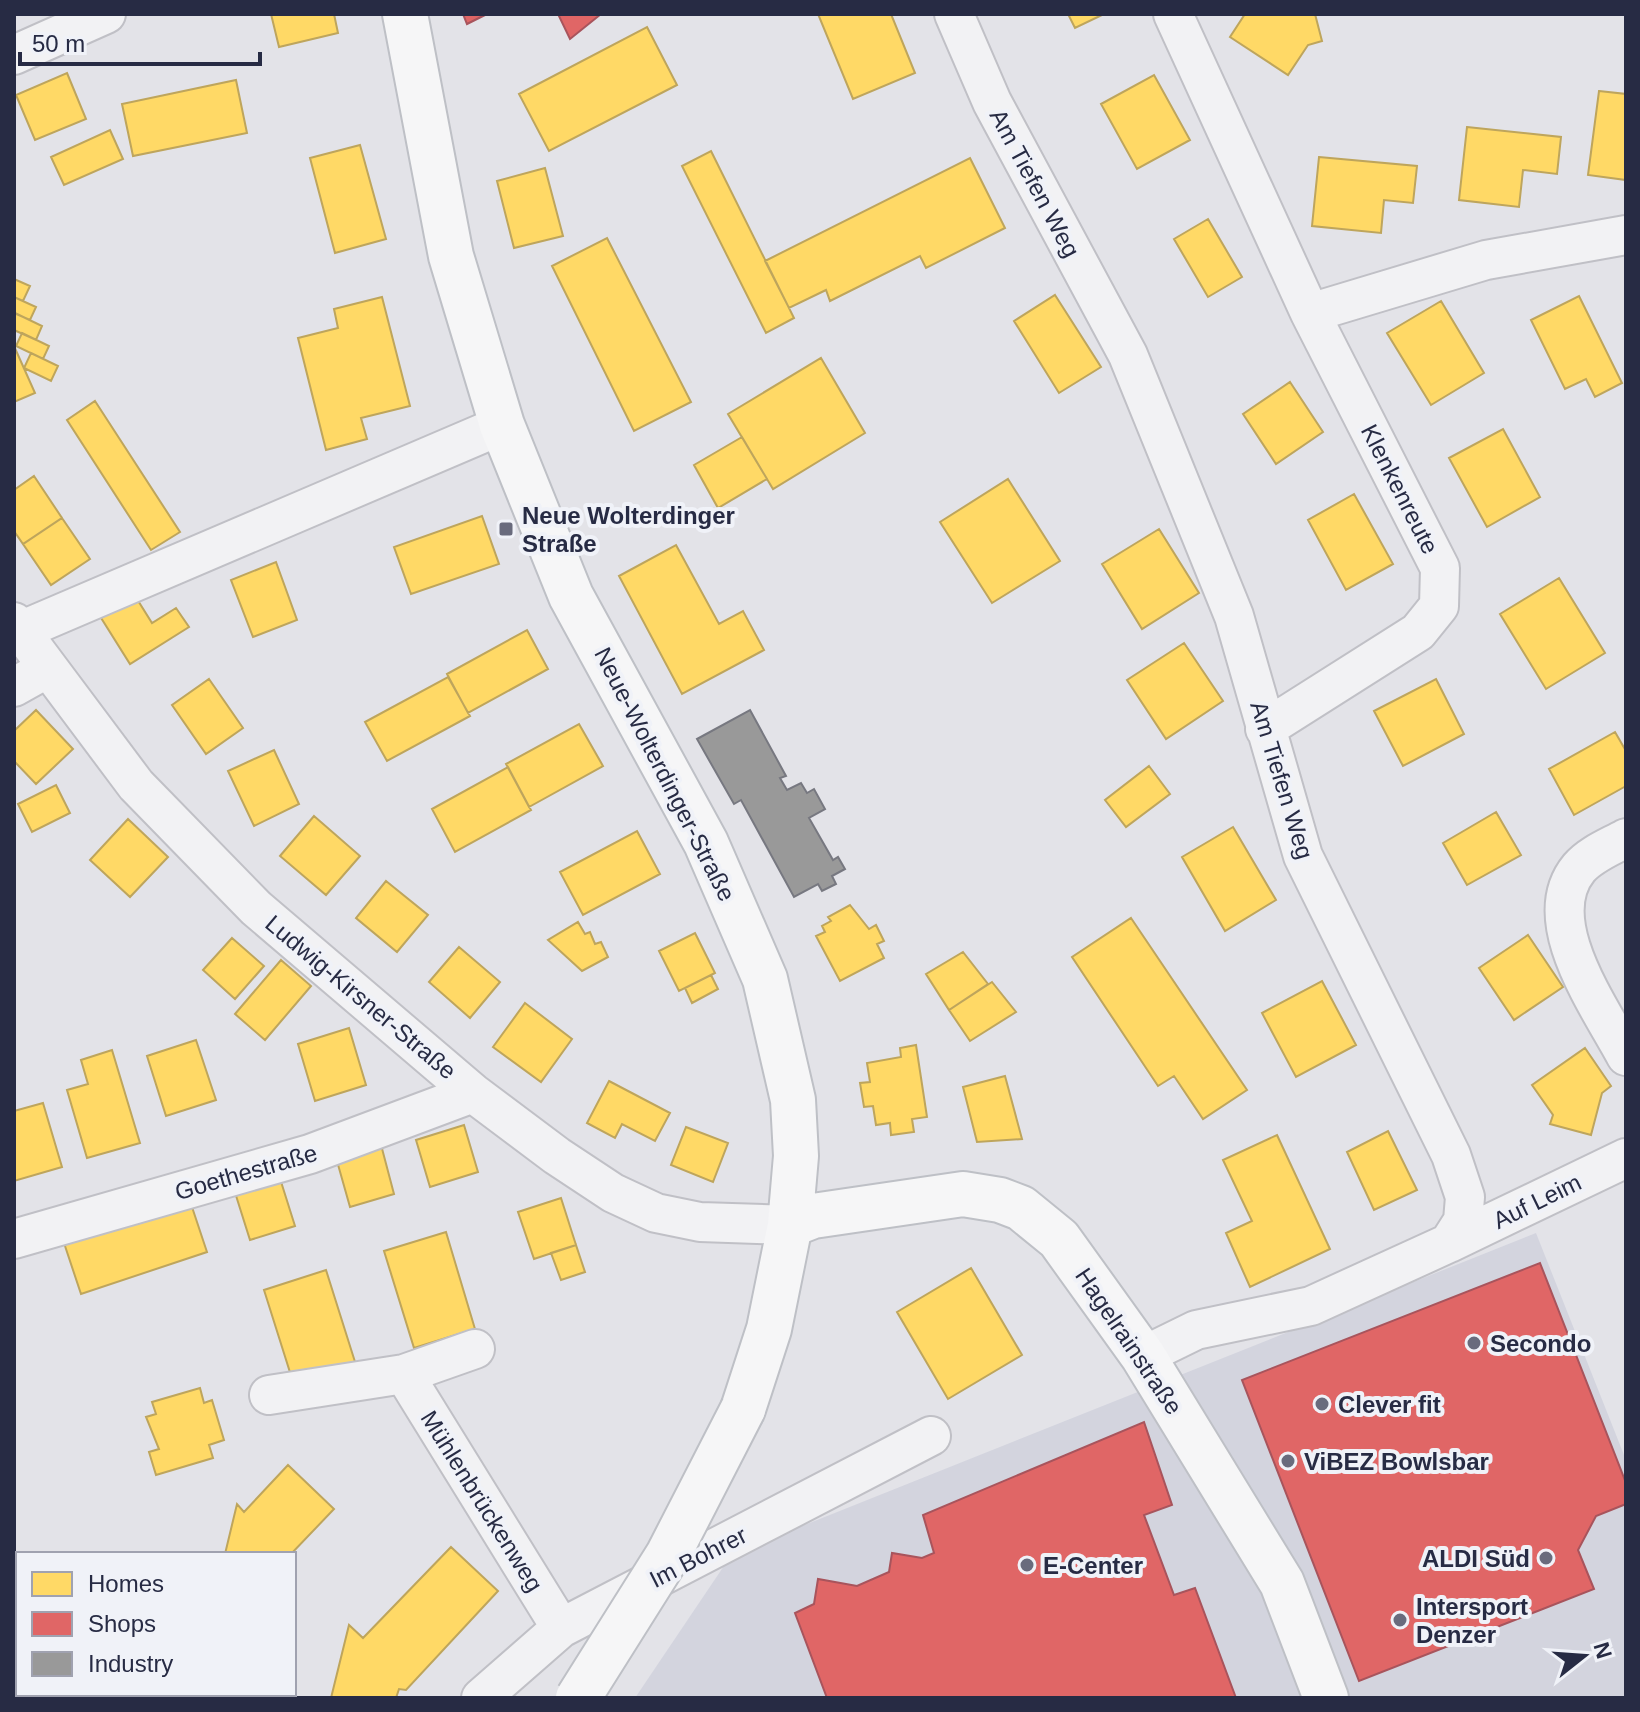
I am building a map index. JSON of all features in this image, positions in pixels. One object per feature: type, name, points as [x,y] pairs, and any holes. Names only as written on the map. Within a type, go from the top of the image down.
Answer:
[{"type":"main road","name":"Neue-Wolterdinger-Straße","points":[[405,14],[451,256],[502,425],[571,596],[706,843],[765,979],[793,1100],[796,1156],[790,1225],[769,1329],[743,1409],[668,1555],[578,1698]]},
{"type":"main road","name":"Hagelrainstraße","points":[[790,1225],[813,1216],[963,1194],[1000,1200],[1021,1208],[1059,1239],[1143,1356],[1282,1583],[1326,1698]]},
{"type":"street","points":[[14,55],[106,14]]},
{"type":"street","name":"Am Tiefen Weg","points":[[954,14],[992,102],[1128,355],[1234,616],[1303,856],[1451,1155],[1465,1197],[1463,1221],[1449,1243]]},
{"type":"street","name":"Klenkenreute","points":[[1173,14],[1310,313],[1440,568],[1439,606],[1418,632],[1265,729]]},
{"type":"street","points":[[1310,313],[1486,260],[1626,235]]},
{"type":"street","name":"Ludwig-Kirsner-Straße","points":[[502,425],[17,627],[136,785],[256,908],[473,1093],[568,1164],[613,1193],[656,1213],[700,1222],[790,1225]]},
{"type":"street","points":[[14,687],[48,668]]},
{"type":"street","points":[[1626,838],[1580,866],[1562,902],[1571,949],[1626,1056]]},
{"type":"street","name":"Goethestraße","points":[[14,1239],[310,1154],[473,1093]]},
{"type":"street","name":"Auf Leim","points":[[1449,1243],[1626,1158]]},
{"type":"street","points":[[1143,1356],[1196,1330],[1311,1306],[1449,1243]]},
{"type":"street","points":[[269,1395],[404,1374],[475,1349]]},
{"type":"street","name":"Mühlenbrückenweg","points":[[404,1374],[561,1628]]},
{"type":"street","name":"Im Bohrer","points":[[481,1698],[561,1628],[931,1436]]},
{"type":"shaded area","points":[[1536,1233],[1626,1460],[1626,1698],[635,1698],[732,1554]]},
{"type":"building: Homes","points":[[271,14],[334,14],[338,33],[279,47]]},
{"type":"building: Homes","points":[[818,14],[891,14],[915,73],[853,99]]},
{"type":"building: Homes","points":[[1068,14],[1104,14],[1075,28]]},
{"type":"building: Homes","points":[[1245,14],[1315,14],[1322,41],[1308,45],[1288,75],[1230,37]]},
{"type":"building: Homes","points":[[647,27],[677,85],[549,151],[519,94]]},
{"type":"building: Homes","points":[[67,73],[86,119],[35,140],[16,95]]},
{"type":"building: Homes","points":[[1154,75],[1190,140],[1137,169],[1101,104]]},
{"type":"building: Homes","points":[[236,80],[247,133],[133,156],[122,104]]},
{"type":"building: Homes","points":[[1599,91],[1626,94],[1626,180],[1588,175]]},
{"type":"building: Homes","points":[[1467,127],[1561,137],[1557,174],[1523,170],[1519,207],[1459,200]]},
{"type":"building: Homes","points":[[110,130],[123,159],[64,185],[51,157]]},
{"type":"building: Homes","points":[[360,145],[386,239],[335,253],[310,158]]},
{"type":"building: Homes","points":[[711,151],[794,318],[766,333],[682,166]]},
{"type":"building: Homes","points":[[1319,157],[1417,166],[1413,203],[1384,200],[1381,233],[1312,226]]},
{"type":"building: Homes","points":[[970,158],[1005,228],[926,268],[920,256],[830,301],[826,290],[789,308],[765,261]]},
{"type":"building: Homes","points":[[545,168],[563,236],[514,248],[497,181]]},
{"type":"building: Homes","points":[[1208,219],[1242,277],[1208,297],[1174,239]]},
{"type":"building: Homes","points":[[607,238],[691,402],[634,431],[552,266]]},
{"type":"building: Homes","points":[[14,279],[30,286],[23,301],[14,297]]},
{"type":"building: Homes","points":[[1055,295],[1101,367],[1059,393],[1014,321]]},
{"type":"building: Homes","points":[[1579,296],[1622,383],[1595,397],[1586,379],[1565,389],[1531,320]]},
{"type":"building: Homes","points":[[14,297],[36,307],[30,320],[14,313]]},
{"type":"building: Homes","points":[[382,297],[410,406],[361,418],[367,439],[326,450],[298,338],[338,328],[334,309]]},
{"type":"building: Homes","points":[[1441,301],[1484,373],[1431,405],[1387,333]]},
{"type":"building: Homes","points":[[15,313],[42,326],[36,340],[14,330]]},
{"type":"building: Homes","points":[[22,333],[49,346],[43,359],[16,346]]},
{"type":"building: Homes","points":[[14,346],[35,393],[14,402]]},
{"type":"building: Homes","points":[[31,353],[58,366],[51,381],[24,368]]},
{"type":"building: Homes","points":[[821,358],[865,433],[773,489],[728,414]]},
{"type":"building: Homes","points":[[1290,382],[1323,432],[1276,464],[1243,414]]},
{"type":"building: Homes","points":[[95,401],[180,532],[151,550],[67,420]]},
{"type":"building: Homes","points":[[1503,429],[1540,497],[1487,527],[1449,458]]},
{"type":"building: Homes","points":[[742,437],[767,479],[718,508],[694,465]]},
{"type":"building: Homes","points":[[34,476],[62,518],[23,544],[14,531],[14,490]]},
{"type":"building: Homes","points":[[1008,479],[1060,561],[992,603],[940,522]]},
{"type":"building: Homes","points":[[1354,494],[1393,564],[1346,590],[1308,520]]},
{"type":"building: Homes","points":[[482,516],[499,564],[411,594],[394,547]]},
{"type":"building: Homes","points":[[62,518],[90,559],[51,585],[23,544]]},
{"type":"building: Homes","points":[[1159,529],[1199,593],[1142,629],[1102,564]]},
{"type":"building: Homes","points":[[676,545],[719,624],[743,611],[764,650],[682,694],[619,576]]},
{"type":"building: Homes","points":[[276,562],[297,620],[253,637],[231,580]]},
{"type":"building: Homes","points":[[1559,578],[1605,653],[1546,689],[1500,614]]},
{"type":"building: Homes","points":[[132,591],[152,623],[176,608],[189,627],[130,664],[98,613]]},
{"type":"building: Homes","points":[[527,630],[548,669],[468,713],[447,674]]},
{"type":"building: Homes","points":[[1184,643],[1223,701],[1166,739],[1127,680]]},
{"type":"building: Homes","points":[[448,677],[470,716],[387,761],[365,722]]},
{"type":"building: Homes","points":[[209,679],[243,728],[206,754],[172,705]]},
{"type":"building: Homes","points":[[1436,679],[1464,734],[1403,766],[1374,711]]},
{"type":"building: Homes","points":[[36,710],[73,749],[36,784],[14,761],[14,731]]},
{"type":"building: Homes","points":[[579,724],[603,766],[529,807],[506,764]]},
{"type":"building: Homes","points":[[1615,732],[1626,751],[1626,786],[1574,815],[1549,769]]},
{"type":"building: Homes","points":[[274,750],[299,804],[254,826],[228,771]]},
{"type":"building: Homes","points":[[1149,766],[1170,794],[1126,827],[1105,800]]},
{"type":"building: Homes","points":[[508,767],[531,810],[455,852],[432,809]]},
{"type":"building: Homes","points":[[56,785],[70,813],[32,832],[18,804]]},
{"type":"building: Homes","points":[[1496,812],[1521,855],[1467,885],[1443,843]]},
{"type":"building: Homes","points":[[314,816],[360,856],[326,895],[280,856]]},
{"type":"building: Homes","points":[[128,819],[168,857],[130,897],[90,860]]},
{"type":"building: Homes","points":[[1233,827],[1276,900],[1225,931],[1182,857]]},
{"type":"building: Homes","points":[[637,831],[660,874],[583,915],[560,872]]},
{"type":"building: Homes","points":[[386,881],[428,915],[397,952],[356,918]]},
{"type":"building: Homes","points":[[850,905],[869,929],[876,925],[884,941],[877,944],[884,958],[840,981],[816,936],[825,932],[822,926],[831,921],[828,917]]},
{"type":"building: Homes","points":[[1131,918],[1247,1090],[1203,1119],[1174,1076],[1158,1086],[1072,957]]},
{"type":"building: Homes","points":[[578,922],[585,934],[590,932],[595,944],[601,942],[608,957],[582,971],[548,940]]},
{"type":"building: Homes","points":[[695,933],[715,973],[679,991],[659,951]]},
{"type":"building: Homes","points":[[1528,935],[1563,987],[1514,1020],[1479,968]]},
{"type":"building: Homes","points":[[232,938],[264,966],[235,999],[203,970]]},
{"type":"building: Homes","points":[[459,947],[500,982],[470,1018],[429,982]]},
{"type":"building: Homes","points":[[963,952],[988,984],[949,1010],[926,974]]},
{"type":"building: Homes","points":[[281,960],[311,986],[265,1040],[235,1014]]},
{"type":"building: Homes","points":[[711,975],[718,989],[692,1003],[685,988]]},
{"type":"building: Homes","points":[[1322,981],[1356,1045],[1296,1077],[1262,1013]]},
{"type":"building: Homes","points":[[992,982],[1016,1012],[970,1041],[949,1010]]},
{"type":"building: Homes","points":[[525,1003],[572,1039],[541,1082],[493,1047]]},
{"type":"building: Homes","points":[[349,1028],[366,1085],[315,1101],[298,1044]]},
{"type":"building: Homes","points":[[196,1040],[216,1100],[166,1116],[147,1056]]},
{"type":"building: Homes","points":[[916,1045],[927,1117],[912,1119],[914,1132],[891,1135],[890,1123],[876,1125],[873,1106],[864,1107],[860,1083],[870,1082],[867,1063],[901,1057],[900,1048]]},
{"type":"building: Homes","points":[[1585,1048],[1611,1086],[1602,1093],[1591,1135],[1550,1124],[1553,1115],[1532,1085]]},
{"type":"building: Homes","points":[[112,1050],[140,1143],[87,1158],[67,1090],[88,1084],[81,1060]]},
{"type":"building: Homes","points":[[1005,1076],[1022,1139],[977,1142],[963,1087]]},
{"type":"building: Homes","points":[[609,1081],[670,1113],[655,1141],[622,1124],[615,1138],[587,1123]]},
{"type":"building: Homes","points":[[43,1103],[62,1167],[14,1181],[14,1111]]},
{"type":"building: Homes","points":[[464,1125],[478,1172],[430,1187],[416,1140]]},
{"type":"building: Homes","points":[[686,1127],[728,1143],[713,1182],[671,1165]]},
{"type":"building: Homes","points":[[1388,1131],[1417,1190],[1374,1210],[1347,1152]]},
{"type":"building: Homes","points":[[1277,1135],[1330,1249],[1250,1287],[1226,1233],[1252,1221],[1223,1160]]},
{"type":"building: Homes","points":[[380,1141],[394,1194],[350,1207],[335,1154]]},
{"type":"building: Homes","points":[[277,1169],[295,1226],[250,1240],[232,1183]]},
{"type":"building: Homes","points":[[187,1192],[207,1252],[81,1294],[61,1234]]},
{"type":"building: Homes","points":[[561,1198],[576,1245],[534,1259],[518,1212]]},
{"type":"building: Homes","points":[[446,1232],[475,1329],[414,1348],[384,1251]]},
{"type":"building: Homes","points":[[576,1245],[585,1272],[561,1280],[551,1253]]},
{"type":"building: Homes","points":[[971,1268],[1022,1355],[948,1399],[897,1312]]},
{"type":"building: Homes","points":[[326,1270],[356,1365],[294,1385],[264,1290]]},
{"type":"building: Homes","points":[[200,1388],[204,1403],[212,1400],[224,1440],[209,1445],[213,1458],[156,1475],[149,1452],[159,1449],[146,1417],[156,1414],[152,1402]]},
{"type":"building: Homes","points":[[288,1465],[334,1509],[293,1552],[225,1552],[237,1504],[244,1512]]},
{"type":"building: Homes","points":[[451,1547],[498,1591],[406,1690],[399,1689],[396,1698],[331,1698],[349,1625],[363,1638]]},
{"type":"building: Shops","points":[[463,14],[487,14],[467,24]]},
{"type":"building: Shops","points":[[558,14],[601,14],[570,39]]},
{"type":"building: Shops","points":[[1540,1263],[1626,1483],[1626,1504],[1596,1516],[1578,1550],[1594,1589],[1359,1681],[1242,1380]]},
{"type":"building: Shops","name":"E-Center","points":[[1144,1422],[1172,1505],[1144,1515],[1174,1595],[1195,1588],[1236,1698],[827,1698],[795,1613],[814,1604],[818,1579],[857,1586],[889,1572],[892,1553],[922,1558],[934,1553],[923,1515]]},
{"type":"building: Industry","points":[[750,710],[786,776],[780,778],[787,790],[801,783],[807,793],[814,789],[825,809],[809,818],[833,860],[838,857],[845,869],[832,876],[836,884],[822,891],[818,884],[794,897],[741,800],[734,804],[697,739]]},
{"type":"place","name":"Neue Wolterdinger Straße","points":[[506,529]]},
{"type":"place","name":"Secondo","points":[[1474,1343]]},
{"type":"place","name":"Clever fit","points":[[1322,1404]]},
{"type":"place","name":"ViBEZ Bowlsbar","points":[[1288,1461]]},
{"type":"place","name":"ALDI Süd","points":[[1546,1558]]},
{"type":"place","name":"E-Center","points":[[1027,1565]]},
{"type":"place","name":"Intersport Denzer","points":[[1400,1620]]}]
